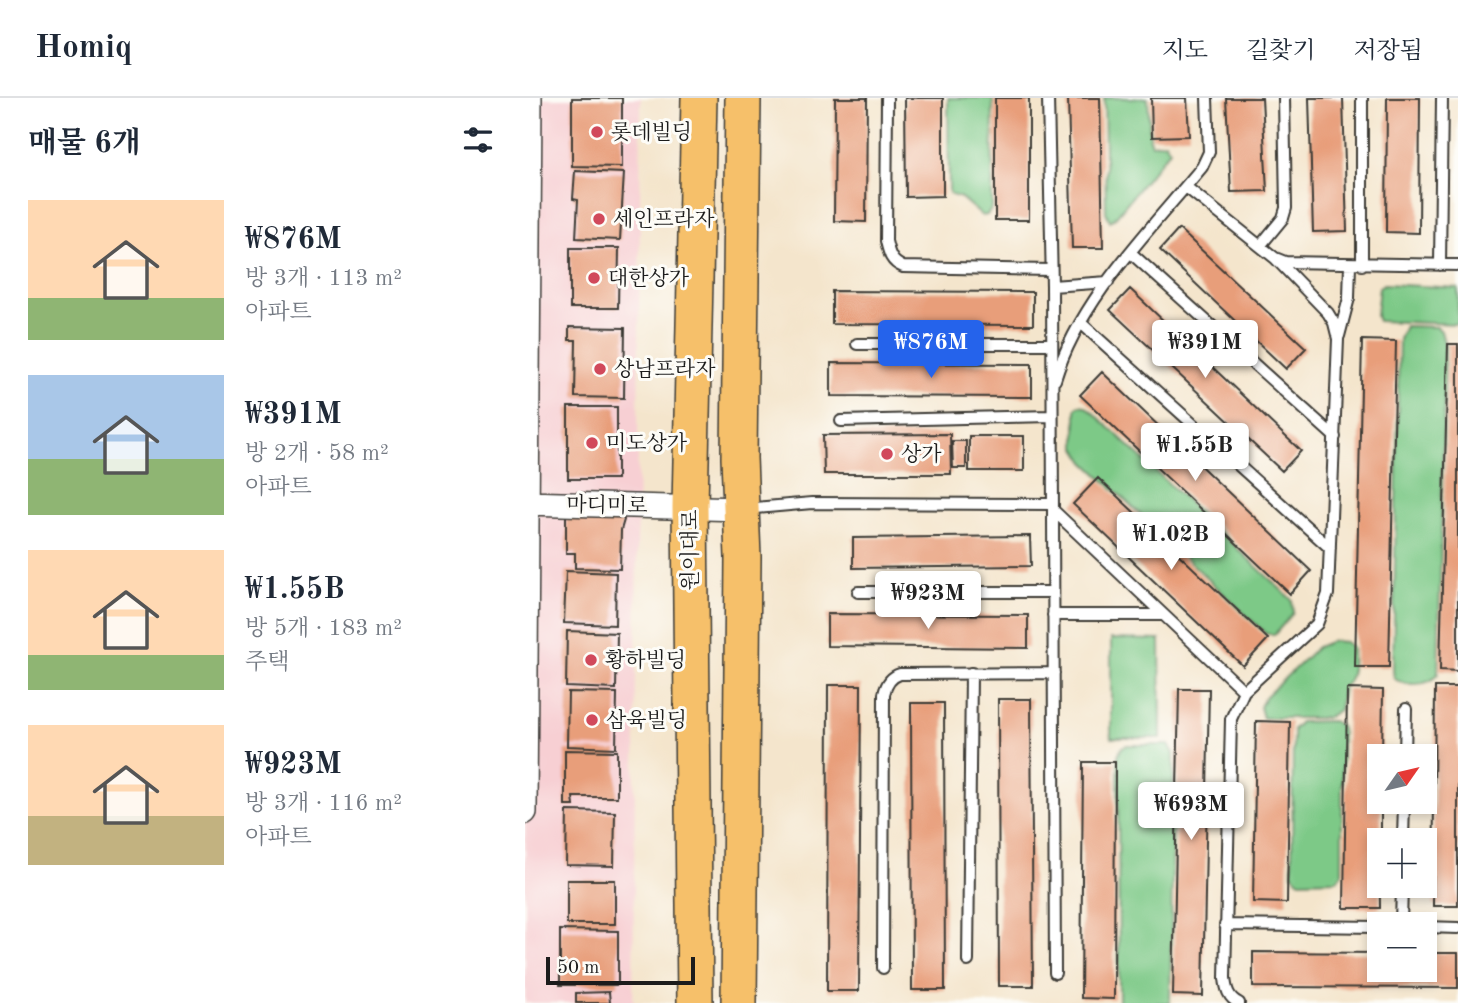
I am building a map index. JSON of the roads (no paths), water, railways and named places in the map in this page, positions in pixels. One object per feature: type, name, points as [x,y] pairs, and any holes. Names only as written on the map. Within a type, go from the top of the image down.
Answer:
[{"type":"main road","name":"원이대로","points":[[695,1003],[690,508],[699,98]]},
{"type":"main road","points":[[739,1003],[739,444],[743,98]]},
{"type":"street","points":[[525,812],[529,101]]},
{"type":"street","name":"마디미로","points":[[526,503],[741,509]]},
{"type":"lane","points":[[887,98],[886,241],[895,264],[903,267],[1051,270]]},
{"type":"lane","points":[[1048,98],[1052,286],[1055,973]]},
{"type":"lane","points":[[1052,389],[1065,354],[1081,323],[1108,282],[1202,167],[1209,152],[1207,98]]},
{"type":"lane","points":[[1260,246],[1283,218],[1286,208],[1284,98]]},
{"type":"lane","points":[[1362,98],[1362,264]]},
{"type":"lane","points":[[1440,265],[1442,98]]},
{"type":"lane","points":[[1186,187],[1275,258],[1328,313],[1338,339]]},
{"type":"lane","points":[[1131,253],[1335,437]]},
{"type":"lane","points":[[1275,258],[1299,264],[1458,265]]},
{"type":"lane","points":[[1239,1003],[1233,1001],[1227,991],[1225,978],[1231,719],[1244,691],[1317,624],[1328,594],[1338,339],[1349,298],[1350,264]]},
{"type":"lane","points":[[1052,286],[1108,282]]},
{"type":"lane","points":[[1081,323],[1330,548]]},
{"type":"lane","points":[[857,344],[1052,344]]},
{"type":"lane","points":[[841,421],[1052,416]]},
{"type":"lane","points":[[741,509],[812,503],[1053,507],[1244,691]]},
{"type":"lane","points":[[857,592],[1053,592]]},
{"type":"lane","points":[[1053,615],[1163,615]]},
{"type":"lane","points":[[968,961],[971,673]]},
{"type":"lane","points":[[883,968],[886,685],[894,676],[900,674],[1054,673]]},
{"type":"lane","points":[[1405,744],[1406,709]]},
{"type":"lane","points":[[1225,925],[1367,927]]},
{"type":"lane","points":[[1437,927],[1458,928]]},
{"type":"place","name":"롯데빌딩","points":[[597,132]]},
{"type":"place","name":"세인프라자","points":[[599,219]]},
{"type":"place","name":"대한상가","points":[[594,278]]},
{"type":"place","name":"상남프라자","points":[[600,369]]},
{"type":"place","name":"미도상가","points":[[592,443]]},
{"type":"place","name":"상가","points":[[887,454]]},
{"type":"place","name":"황하빌딩","points":[[591,660]]},
{"type":"place","name":"삼육빌딩","points":[[592,720]]}]
